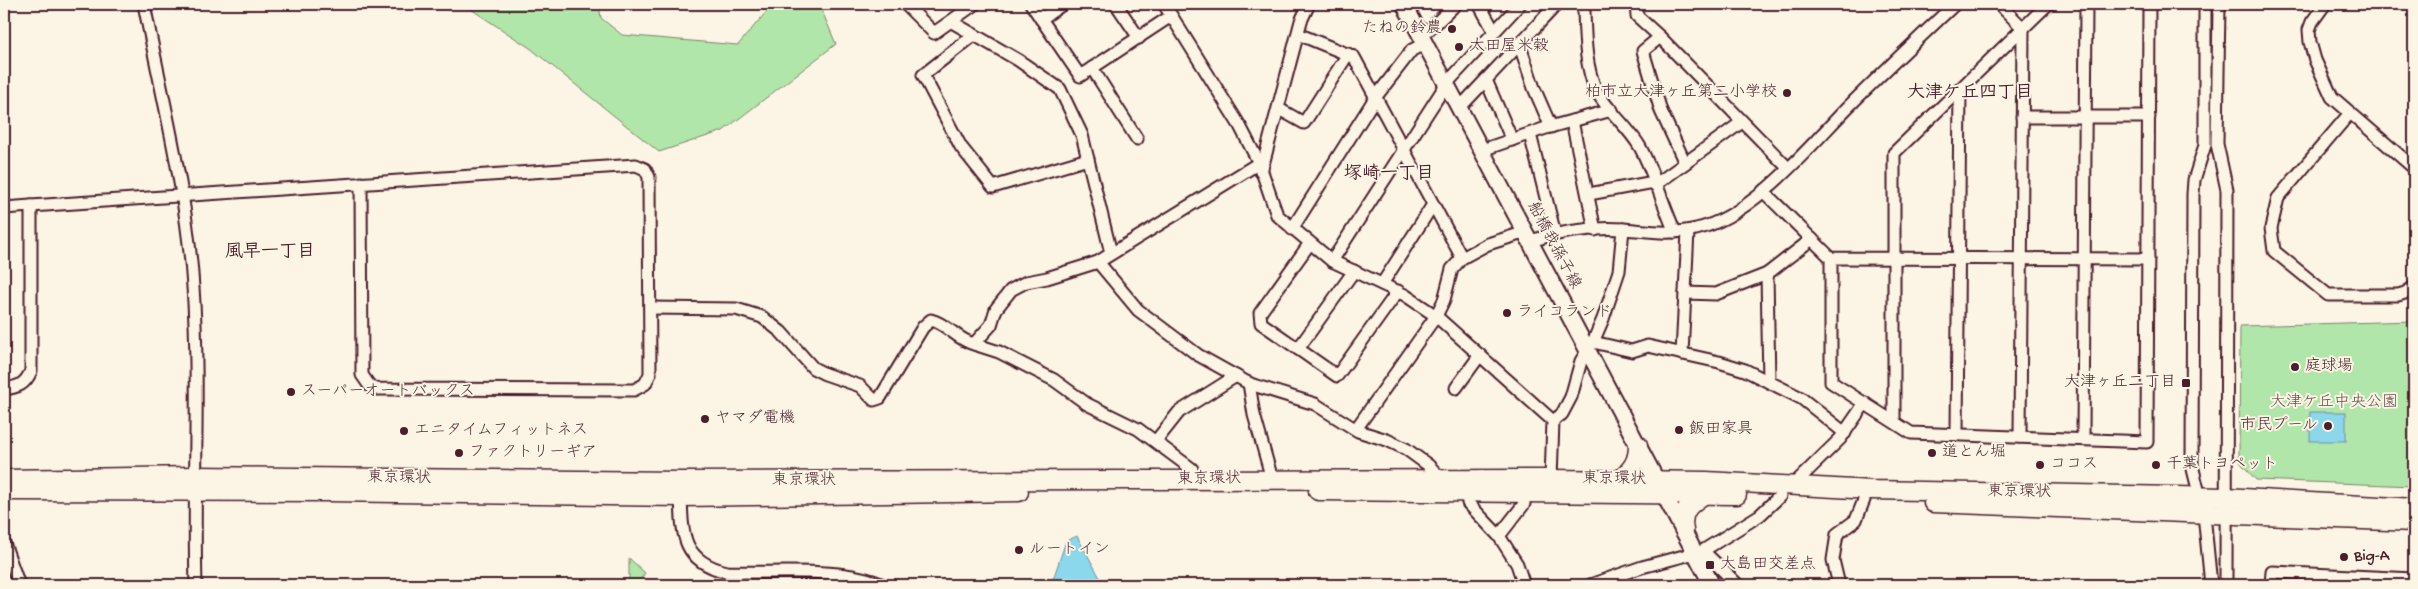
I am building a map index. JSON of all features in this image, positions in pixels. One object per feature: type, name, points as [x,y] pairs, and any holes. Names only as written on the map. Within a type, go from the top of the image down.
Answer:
[{"type":"highway","points":[[1619,481],[1635,466],[1638,458],[1638,445]]},
{"type":"highway","name":"東京環状","points":[[4,478],[196,484],[681,489],[1198,490],[1467,493],[1660,487],[2226,506],[2414,508]]},
{"type":"highway","name":"東京環状","points":[[681,489],[1272,479],[1551,479],[1619,481],[1705,494],[1786,491],[1864,500],[2202,505]]},
{"type":"highway","name":"東京環状","points":[[4,491],[196,484]]},
{"type":"highway","points":[[1684,530],[1683,514],[1694,501],[1705,494]]},
{"type":"highway","name":"東京環状","points":[[2226,506],[2414,522]]},
{"type":"main road","name":"船橋我孫子線","points":[[1404,4],[1528,237],[1590,346],[1638,445],[1698,553],[1712,585]]},
{"type":"street","points":[[144,4],[182,196],[194,294],[197,368],[196,585]]},
{"type":"street","points":[[905,4],[934,33],[975,4]]},
{"type":"street","points":[[1031,4],[1080,76],[1171,16]]},
{"type":"street","points":[[1041,18],[1063,4]]},
{"type":"street","points":[[1116,4],[1138,38]]},
{"type":"street","points":[[1164,4],[1240,126],[1260,167],[1277,215],[1332,261],[1398,291],[1436,316],[1553,421],[1551,479]]},
{"type":"street","points":[[974,344],[991,325],[996,309],[1012,290],[1026,282],[1047,278],[1098,262],[1260,167],[1279,109],[1300,21],[1309,4]]},
{"type":"street","points":[[1292,229],[1375,98],[1430,29],[1456,4]]},
{"type":"street","points":[[1479,4],[1494,31]]},
{"type":"street","points":[[1332,261],[1447,83],[1520,4]]},
{"type":"street","points":[[1458,104],[1466,101],[1557,4]]},
{"type":"street","points":[[1581,4],[1584,11],[1590,72],[1597,90],[1631,132],[1642,150],[1674,232]]},
{"type":"street","points":[[1636,4],[1637,16],[1660,37],[1788,168]]},
{"type":"street","points":[[1356,429],[1377,402],[1397,368],[1436,316],[1444,300],[1452,269],[1462,258],[1488,244],[1528,237],[1595,230],[1688,231],[1732,215],[1763,191],[1788,168],[1955,4]]},
{"type":"street","points":[[1999,4],[2023,28],[2020,437]]},
{"type":"street","points":[[1894,421],[1894,153],[2048,4]]},
{"type":"street","points":[[2083,439],[2086,4]]},
{"type":"street","points":[[1831,258],[1831,382],[1911,433],[2147,442],[2149,4]]},
{"type":"street","points":[[2206,4],[2205,145],[2194,180],[2193,194],[2192,465],[2202,505],[2211,585]]},
{"type":"street","points":[[2219,4],[2217,144],[2227,190],[2226,585]]},
{"type":"street","points":[[2325,4],[2312,22],[2309,30],[2315,60],[2332,96],[2414,168]]},
{"type":"street","points":[[952,22],[1018,60],[1060,88],[1082,135],[1111,253]]},
{"type":"street","points":[[1298,34],[1354,57],[1432,206],[1462,258]]},
{"type":"street","points":[[974,35],[923,75],[961,146],[993,187],[1088,159]]},
{"type":"street","points":[[1660,37],[1643,51],[1661,111],[1685,163]]},
{"type":"street","points":[[1519,43],[1534,88],[1551,127]]},
{"type":"street","points":[[1279,109],[1304,123],[1348,54]]},
{"type":"street","points":[[1092,68],[1137,139]]},
{"type":"street","points":[[1486,80],[1512,140]]},
{"type":"street","points":[[1957,434],[1960,89]]},
{"type":"street","points":[[1482,150],[1551,127],[1612,110]]},
{"type":"street","points":[[2350,113],[2278,198],[2271,228],[2274,251],[2328,295],[2398,295],[2414,287]]},
{"type":"street","points":[[2022,117],[2148,117]]},
{"type":"street","points":[[1572,121],[1595,230]]},
{"type":"street","points":[[1588,194],[1655,183],[1742,122]]},
{"type":"street","points":[[1530,134],[1555,234]]},
{"type":"street","points":[[4,208],[361,183],[642,166],[649,177],[650,374],[645,384],[634,390],[376,389],[369,385],[362,375],[361,183]]},
{"type":"street","points":[[1763,191],[1831,258],[2148,259]]},
{"type":"street","points":[[4,389],[18,386],[27,381],[30,371],[31,206]]},
{"type":"street","points":[[1382,284],[1432,206]]},
{"type":"street","points":[[1553,421],[1562,414],[1571,397],[1581,361],[1590,346],[1619,271],[1623,229]]},
{"type":"street","points":[[1682,354],[1688,231]]},
{"type":"street","points":[[1685,293],[1716,294],[1767,274],[1812,239]]},
{"type":"street","points":[[1310,244],[1260,313],[1261,324],[1337,376],[1398,291]]},
{"type":"street","points":[[1098,262],[1138,310],[1198,355],[1249,383],[1315,404],[1356,429],[1406,449],[1428,465],[1442,479]]},
{"type":"street","points":[[1298,349],[1354,271]]},
{"type":"street","points":[[1767,274],[1769,382]]},
{"type":"street","points":[[650,308],[736,309],[762,317],[781,332],[814,368],[825,374],[860,386],[874,400],[880,398],[923,327],[930,320],[952,329],[964,341],[999,352],[1038,370],[1087,404],[1138,429],[1192,470],[1193,480]]},
{"type":"street","points":[[1590,346],[1632,351],[1648,346],[1736,367],[1801,398],[1845,433]]},
{"type":"street","points":[[1456,388],[1480,355]]},
{"type":"street","points":[[1156,441],[1179,412],[1236,376]]},
{"type":"street","points":[[1249,383],[1254,415],[1272,479]]},
{"type":"street","points":[[1590,585],[1642,567],[1698,553],[1760,515],[1817,464],[1845,433],[1865,403]]},
{"type":"street","points":[[681,489],[682,527],[686,544],[697,559],[710,568],[727,572],[844,574],[864,578],[883,585]]},
{"type":"street","points":[[1499,536],[1524,504],[1524,492]]},
{"type":"street","points":[[1467,493],[1468,502],[1499,536],[1517,564],[1524,585]]},
{"type":"street","points":[[1839,585],[1833,560],[1838,534],[1856,520],[1864,500]]},
{"type":"street","points":[[4,543],[19,585]]},
{"type":"street","points":[[1698,553],[1738,585]]},
{"type":"street","points":[[2271,585],[2272,572],[2334,580],[2395,582],[2414,579]]},
{"type":"green space","points":[[463,4],[599,4],[601,18],[622,35],[738,45],[773,4],[819,4],[836,44],[723,131],[659,152],[530,48]]},
{"type":"green space","name":"大津ケ丘中央公園","points":[[2414,321],[2414,486],[2256,480],[2239,461],[2240,326]]},
{"type":"green space","points":[[629,558],[645,573],[638,583],[640,585],[629,585]]},
{"type":"water","name":"市民プール","points":[[2310,412],[2346,412],[2346,441],[2310,441]]},
{"type":"water","points":[[1077,536],[1104,585],[1051,585],[1066,541]]},
{"type":"place","name":"たねの鈴農","points":[[1452,29]]},
{"type":"place","name":"太田屋米穀","points":[[1459,47]]},
{"type":"place","name":"柏市立大津ヶ丘第二小学校","points":[[1787,93]]},
{"type":"place","name":"ライコランド","points":[[1507,313]]},
{"type":"place","name":"庭球場","points":[[2295,367]]},
{"type":"place","name":"大津ヶ丘二丁目","points":[[2186,383]]},
{"type":"place","name":"スーパーオートバックス","points":[[291,392]]},
{"type":"place","name":"ヤマダ電機","points":[[705,419]]},
{"type":"place","name":"市民プール","points":[[2328,426]]},
{"type":"place","name":"飯田家具","points":[[1679,430]]},
{"type":"place","name":"エニタイムフィットネス","points":[[404,431]]},
{"type":"place","name":"ファクトリーギア","points":[[459,453]]},
{"type":"place","name":"道とん堀","points":[[1932,453]]},
{"type":"place","name":"ココス","points":[[2040,465]]},
{"type":"place","name":"千葉トヨペット","points":[[2156,465]]},
{"type":"place","name":"ルートイン","points":[[1019,550]]},
{"type":"place","name":"Big-A","points":[[2344,557]]},
{"type":"place","name":"大島田交差点","points":[[1710,565]]},
{"type":"district","name":"大津ケ丘四丁目","points":[[1970,93]]},
{"type":"district","name":"塚崎一丁目","points":[[1389,174]]},
{"type":"district","name":"風早一丁目","points":[[270,252]]}]
